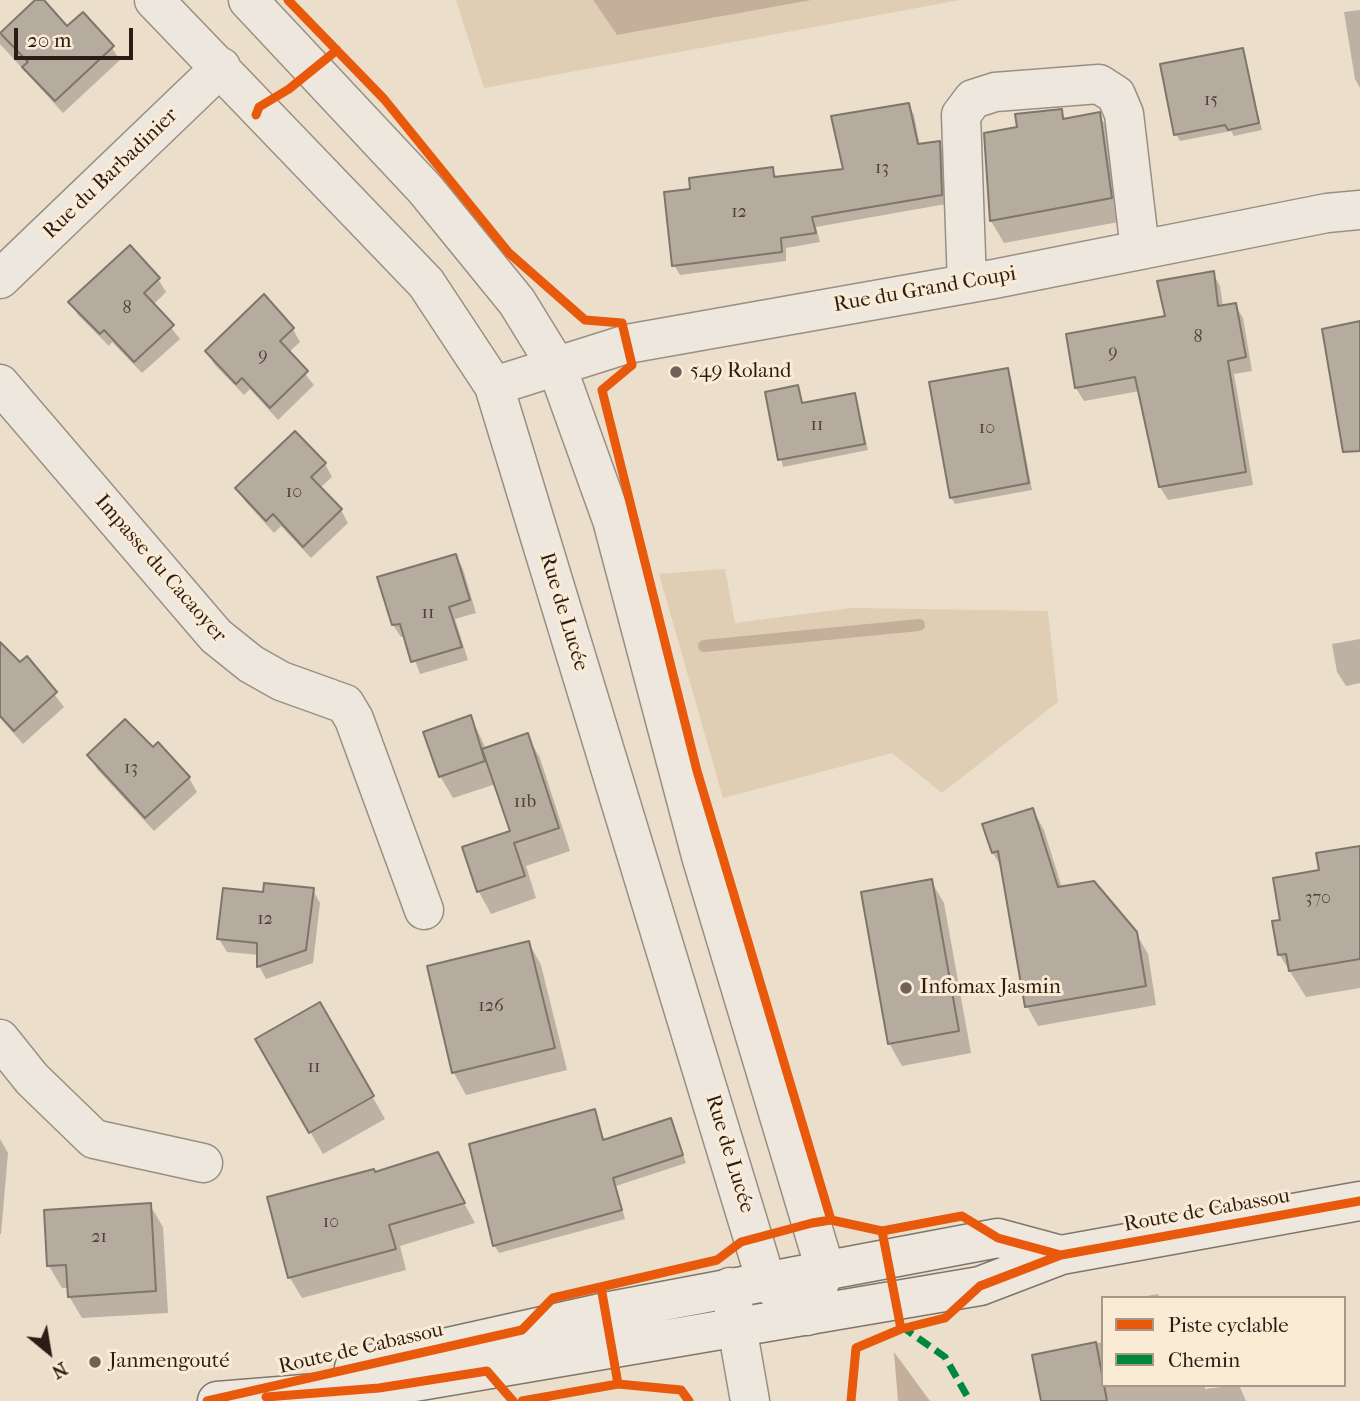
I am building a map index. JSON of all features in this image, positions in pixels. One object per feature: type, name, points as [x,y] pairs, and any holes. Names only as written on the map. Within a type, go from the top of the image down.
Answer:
[{"type":"street","name":"Rue de Lucée","points":[[154,0],[426,283],[494,386],[748,1284],[736,1328],[750,1401]]},
{"type":"street","points":[[247,0],[425,189],[517,302],[556,367],[612,520],[701,856],[825,1269],[807,1316],[748,1284]]},
{"type":"street","name":"Rue du Barbadinier","points":[[0,279],[220,67]]},
{"type":"street","points":[[967,284],[961,115],[973,99],[995,92],[1099,84],[1116,94],[1124,114],[1140,250]]},
{"type":"street","name":"Rue du Grand Coupi","points":[[494,386],[654,338],[967,284],[1327,213],[1360,211]]},
{"type":"street","name":"Impasse du Cacaoyer","points":[[0,384],[216,636],[251,664],[281,681],[345,704],[354,719],[424,910]]},
{"type":"street","points":[[0,1039],[32,1079],[94,1139],[203,1163]]},
{"type":"street","name":"Route de Cabassou","points":[[217,1401],[379,1388],[980,1286],[1061,1255],[1360,1201]]},
{"type":"street","name":"Route de Cabassou","points":[[206,1401],[748,1284],[998,1238],[1061,1255]]},
{"type":"shaded area","points":[[456,0],[593,0],[617,35],[812,0],[960,0],[484,88]]},
{"type":"shaded area","points":[[593,0],[812,0],[617,35]]},
{"type":"shaded area","points":[[725,569],[735,623],[851,608],[1048,611],[1058,702],[942,793],[892,753],[723,798],[659,574]]},
{"type":"shaded area","points":[[894,1352],[930,1401],[898,1401]]},
{"type":"building","points":[[35,0],[44,0],[67,26],[83,12],[114,46],[55,101],[22,67],[28,62],[0,33]]},
{"type":"building","points":[[1243,48],[1259,123],[1228,130],[1225,125],[1174,135],[1160,64]]},
{"type":"building","points":[[909,103],[918,144],[940,141],[942,195],[812,217],[816,233],[781,238],[782,252],[672,266],[664,192],[690,189],[689,178],[773,167],[774,177],[843,169],[831,116]]},
{"type":"building","points":[[1062,109],[1063,119],[1100,112],[1112,198],[990,221],[984,133],[1017,127],[1015,114]]},
{"type":"building","points":[[130,245],[160,278],[144,293],[174,325],[134,362],[104,330],[100,334],[68,302]]},
{"type":"building","points":[[1214,271],[1218,306],[1236,303],[1246,357],[1228,361],[1246,472],[1159,487],[1135,377],[1075,388],[1066,334],[1165,316],[1157,281]]},
{"type":"building","points":[[264,294],[294,328],[280,341],[308,371],[270,408],[242,378],[236,384],[205,351]]},
{"type":"building","points":[[1360,321],[1360,451],[1343,452],[1322,329]]},
{"type":"building","points":[[1008,368],[1029,483],[950,498],[929,382]]},
{"type":"building","points":[[798,385],[802,403],[855,393],[865,444],[778,460],[765,392]]},
{"type":"building","points":[[295,431],[326,463],[311,477],[342,509],[303,547],[273,514],[266,521],[235,488]]},
{"type":"building","points":[[456,554],[470,600],[449,607],[462,647],[411,662],[400,624],[392,625],[377,577]]},
{"type":"building","points":[[0,642],[20,662],[27,656],[57,692],[14,731],[0,716]]},
{"type":"building","points":[[471,715],[485,761],[439,777],[423,732]]},
{"type":"building","points":[[125,719],[153,747],[158,742],[190,777],[145,818],[87,755]]},
{"type":"building","points":[[528,733],[559,828],[514,843],[525,876],[477,892],[462,847],[510,831],[482,749]]},
{"type":"building","points":[[1033,808],[1058,887],[1094,881],[1137,932],[1146,986],[1025,1007],[998,851],[992,853],[982,824]]},
{"type":"building","points":[[1360,846],[1360,959],[1289,971],[1286,954],[1278,955],[1272,921],[1280,920],[1273,878],[1319,870],[1316,853]]},
{"type":"building","points":[[932,879],[959,1031],[888,1044],[861,892]]},
{"type":"building","points":[[264,883],[314,888],[306,950],[257,967],[257,943],[217,939],[223,888],[263,892]]},
{"type":"building","points":[[529,941],[555,1048],[452,1073],[427,966]]},
{"type":"building","points":[[320,1002],[374,1096],[309,1133],[255,1039]]},
{"type":"building","points":[[595,1109],[603,1140],[671,1118],[683,1155],[613,1178],[622,1210],[493,1246],[469,1144]]},
{"type":"building","points":[[438,1152],[465,1203],[389,1225],[396,1249],[288,1278],[267,1197],[374,1169],[375,1172]]},
{"type":"building","points":[[151,1203],[156,1291],[68,1297],[66,1265],[47,1266],[44,1210]]},
{"type":"building","points":[[1096,1342],[1101,1387],[1104,1387],[1107,1401],[1041,1401],[1032,1355]]},
{"type":"waterway","points":[[704,646],[919,625]]},
{"type":"marked path","points":[[901,1326],[945,1357],[970,1401]]},
{"type":"cycle path","points":[[288,0],[384,99],[509,253],[585,320],[622,323],[632,365],[602,390],[697,771],[831,1220]]},
{"type":"cycle path","points":[[256,115],[259,107],[289,89],[337,50]]},
{"type":"cycle path","points":[[851,1401],[856,1348],[901,1329],[945,1318],[980,1286],[1061,1255],[1360,1201]]},
{"type":"cycle path","points":[[207,1401],[522,1330],[553,1298],[717,1260],[741,1242],[812,1223],[831,1220],[882,1231],[962,1216],[998,1238],[1061,1255]]},
{"type":"cycle path","points":[[882,1231],[901,1329]]},
{"type":"cycle path","points":[[601,1287],[618,1384]]},
{"type":"cycle path","points":[[266,1397],[379,1388],[487,1371],[513,1401]]},
{"type":"cycle path","points":[[522,1401],[618,1384],[681,1390],[689,1401]]},
{"type":"place","name":"549 Roland","points":[[676,372]]},
{"type":"place","name":"Infomax Jasmin","points":[[906,988]]},
{"type":"place","name":"Janmengouté","points":[[95,1362]]}]
